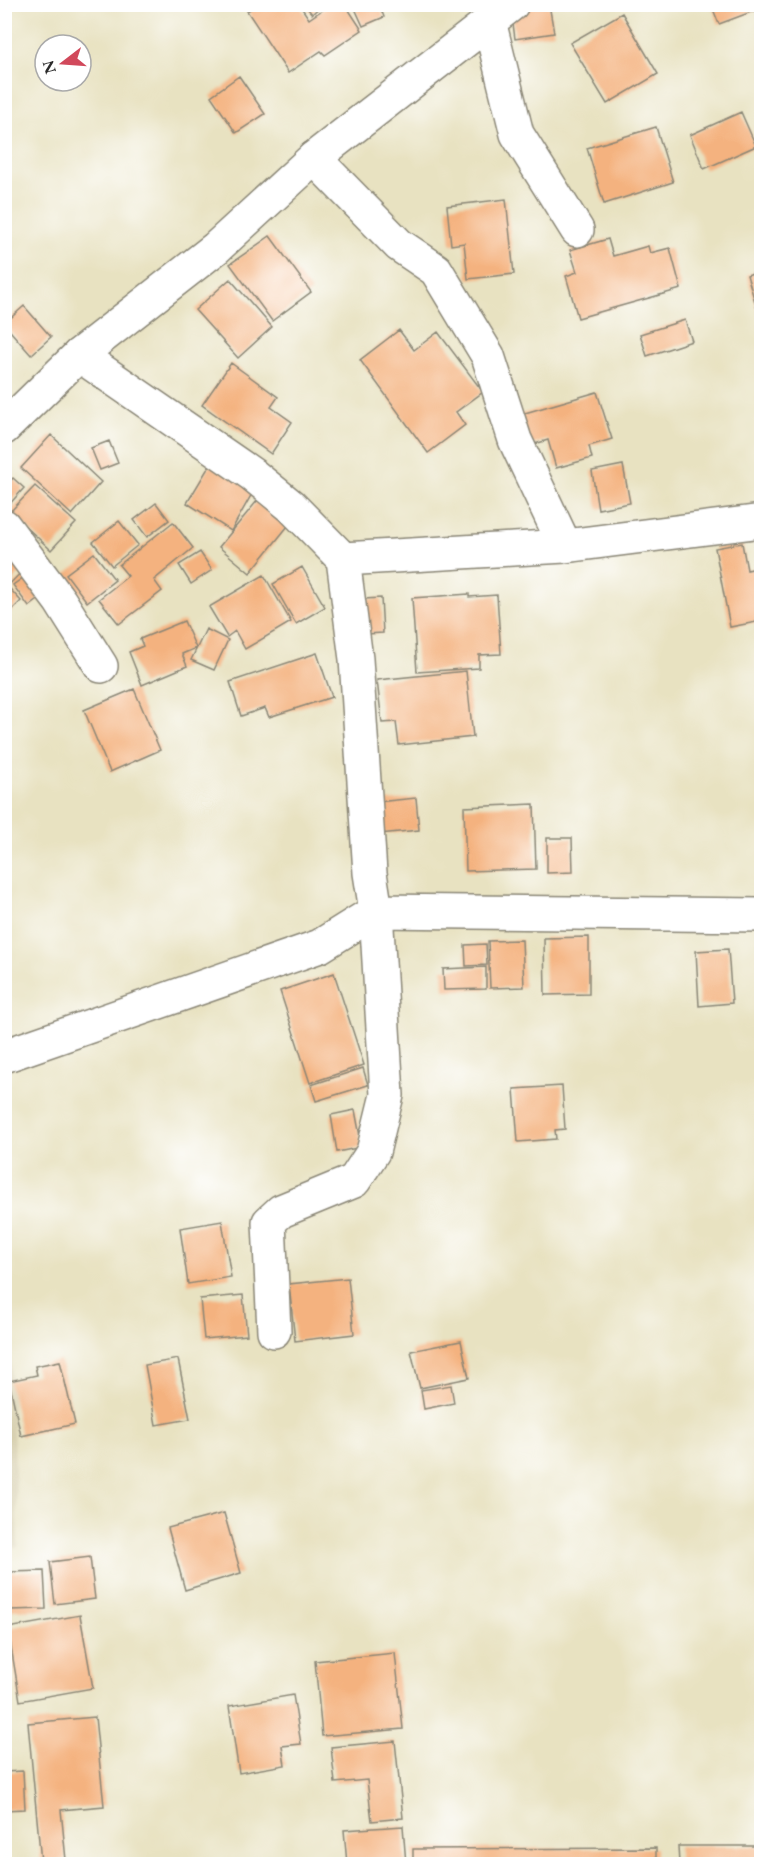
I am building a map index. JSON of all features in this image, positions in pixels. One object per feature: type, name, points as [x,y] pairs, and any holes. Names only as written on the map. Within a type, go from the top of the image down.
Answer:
[{"type":"street","points":[[4,428],[79,356],[216,248],[314,158],[500,13],[517,134],[577,230]]},
{"type":"street","points":[[314,158],[399,245],[436,270],[488,356],[515,440],[565,546]]},
{"type":"street","points":[[79,356],[254,475],[291,506],[343,559],[356,659],[369,862],[376,911],[387,1095],[373,1152],[354,1181],[281,1211],[269,1222],[274,1331]]},
{"type":"street","points":[[343,559],[565,546],[762,521]]},
{"type":"street","points":[[4,526],[60,601],[101,666]]},
{"type":"street","points":[[4,1056],[320,945],[376,911],[762,915]]},
{"type":"shaded area","points":[[4,1301],[10,1338],[18,1547],[5,1551]]},
{"type":"building","points":[[258,4],[299,4],[309,19],[331,4],[345,4],[362,30],[325,55],[321,51],[288,73],[247,11]]},
{"type":"building","points":[[304,4],[323,4],[312,14]]},
{"type":"building","points":[[353,4],[379,4],[384,17],[363,26]]},
{"type":"building","points":[[549,4],[554,33],[515,39],[511,8]]},
{"type":"building","points":[[711,4],[762,4],[762,8],[719,24]]},
{"type":"building","points":[[622,13],[658,74],[607,104],[570,43]]},
{"type":"building","points":[[239,76],[265,114],[236,133],[211,96]]},
{"type":"building","points":[[741,112],[756,146],[704,169],[690,135]]},
{"type":"building","points":[[656,127],[673,182],[604,204],[587,148]]},
{"type":"building","points":[[506,199],[514,274],[468,279],[464,243],[451,245],[447,206]]},
{"type":"building","points":[[270,236],[311,292],[272,321],[230,264]]},
{"type":"building","points":[[608,239],[613,256],[648,246],[650,253],[670,248],[681,289],[578,318],[566,276],[577,272],[570,250]]},
{"type":"building","points":[[762,270],[762,322],[761,322],[747,275]]},
{"type":"building","points":[[230,279],[272,327],[238,358],[195,310]]},
{"type":"building","points":[[24,306],[51,337],[31,355],[4,324]]},
{"type":"building","points":[[685,320],[692,341],[647,356],[640,334]]},
{"type":"building","points":[[399,330],[414,350],[438,332],[483,392],[456,412],[465,425],[428,453],[360,360]]},
{"type":"building","points":[[231,363],[278,397],[271,407],[292,422],[271,454],[202,405]]},
{"type":"building","points":[[597,392],[612,439],[589,446],[592,458],[556,468],[548,440],[528,446],[518,415]]},
{"type":"building","points":[[51,435],[101,482],[72,515],[21,468]]},
{"type":"building","points":[[109,441],[118,463],[100,470],[91,448]]},
{"type":"building","points":[[211,463],[254,490],[231,531],[187,503]]},
{"type":"building","points":[[623,465],[630,503],[598,509],[592,471]]},
{"type":"building","points":[[13,478],[24,488],[7,507],[4,504],[4,487]]},
{"type":"building","points":[[35,486],[76,523],[51,550],[10,512]]},
{"type":"building","points":[[262,495],[292,521],[250,573],[219,547]]},
{"type":"building","points":[[156,503],[169,520],[147,537],[134,520]]},
{"type":"building","points":[[119,521],[138,545],[112,566],[93,542]]},
{"type":"building","points":[[173,522],[193,548],[154,580],[162,591],[119,624],[99,599],[128,576],[119,565]]},
{"type":"building","points":[[5,542],[28,565],[5,589]]},
{"type":"building","points":[[742,543],[747,570],[762,567],[762,621],[730,627],[715,548]]},
{"type":"building","points":[[200,552],[212,570],[191,584],[179,565]]},
{"type":"building","points":[[94,553],[115,580],[87,602],[66,574]]},
{"type":"building","points":[[302,567],[325,607],[296,624],[273,584]]},
{"type":"building","points":[[27,575],[43,596],[29,607],[13,585]]},
{"type":"building","points":[[264,575],[291,622],[245,649],[235,631],[227,637],[209,607]]},
{"type":"building","points":[[10,589],[21,601],[4,618],[4,594]]},
{"type":"building","points":[[469,594],[469,597],[497,595],[501,654],[479,655],[479,668],[417,672],[412,598]]},
{"type":"building","points":[[381,598],[383,633],[366,634],[364,599]]},
{"type":"building","points":[[184,621],[196,648],[182,654],[187,666],[142,685],[129,652],[143,646],[140,639]]},
{"type":"building","points":[[206,629],[228,640],[214,670],[191,660]]},
{"type":"building","points":[[317,653],[332,697],[269,717],[265,708],[241,716],[230,682]]},
{"type":"building","points":[[466,671],[473,737],[399,745],[396,722],[382,723],[377,680]]},
{"type":"building","points":[[134,689],[160,750],[110,772],[84,710]]},
{"type":"building","points":[[416,798],[419,830],[379,834],[377,802]]},
{"type":"building","points":[[534,804],[536,869],[466,871],[464,807]]},
{"type":"building","points":[[547,838],[572,838],[573,872],[547,873]]},
{"type":"building","points":[[589,937],[589,994],[545,995],[544,938]]},
{"type":"building","points":[[522,940],[524,987],[490,988],[488,941]]},
{"type":"building","points":[[486,944],[487,965],[466,966],[465,945]]},
{"type":"building","points":[[728,949],[732,1003],[699,1006],[696,951]]},
{"type":"building","points":[[486,967],[486,989],[444,990],[443,969]]},
{"type":"building","points":[[334,973],[364,1065],[310,1083],[280,991]]},
{"type":"building","points":[[363,1068],[368,1085],[316,1101],[311,1085]]},
{"type":"building","points":[[562,1086],[565,1129],[555,1130],[556,1139],[518,1142],[514,1089]]},
{"type":"building","points":[[355,1110],[362,1147],[337,1152],[331,1115]]},
{"type":"building","points":[[222,1221],[231,1277],[188,1284],[180,1228]]},
{"type":"building","points":[[348,1278],[354,1334],[295,1341],[289,1284]]},
{"type":"building","points":[[243,1295],[247,1335],[204,1339],[200,1299]]},
{"type":"building","points":[[461,1341],[469,1378],[420,1388],[411,1351]]},
{"type":"building","points":[[178,1359],[190,1419],[156,1425],[145,1365]]},
{"type":"building","points":[[60,1361],[75,1424],[21,1436],[9,1381],[37,1375],[35,1366]]},
{"type":"building","points":[[451,1385],[454,1403],[424,1409],[421,1390]]},
{"type":"building","points":[[224,1513],[241,1573],[185,1590],[168,1528]]},
{"type":"building","points":[[90,1557],[95,1599],[55,1604],[50,1562]]},
{"type":"building","points":[[44,1571],[46,1609],[9,1610],[9,1572]]},
{"type":"building","points":[[80,1615],[93,1688],[20,1701],[8,1628]]},
{"type":"building","points":[[395,1653],[403,1729],[322,1736],[315,1661]]},
{"type":"building","points":[[293,1695],[301,1744],[282,1746],[285,1765],[239,1773],[229,1706]]},
{"type":"building","points":[[95,1717],[104,1806],[61,1810],[66,1860],[41,1862],[28,1723]]},
{"type":"building","points":[[395,1741],[403,1818],[372,1821],[367,1780],[335,1783],[331,1747]]},
{"type":"building","points":[[23,1771],[25,1809],[4,1810],[4,1772]]},
{"type":"building","points":[[403,1826],[406,1864],[347,1864],[344,1830]]},
{"type":"building","points":[[678,1846],[762,1846],[762,1864],[679,1864]]},
{"type":"building","points":[[656,1848],[656,1864],[413,1864],[413,1849]]}]
